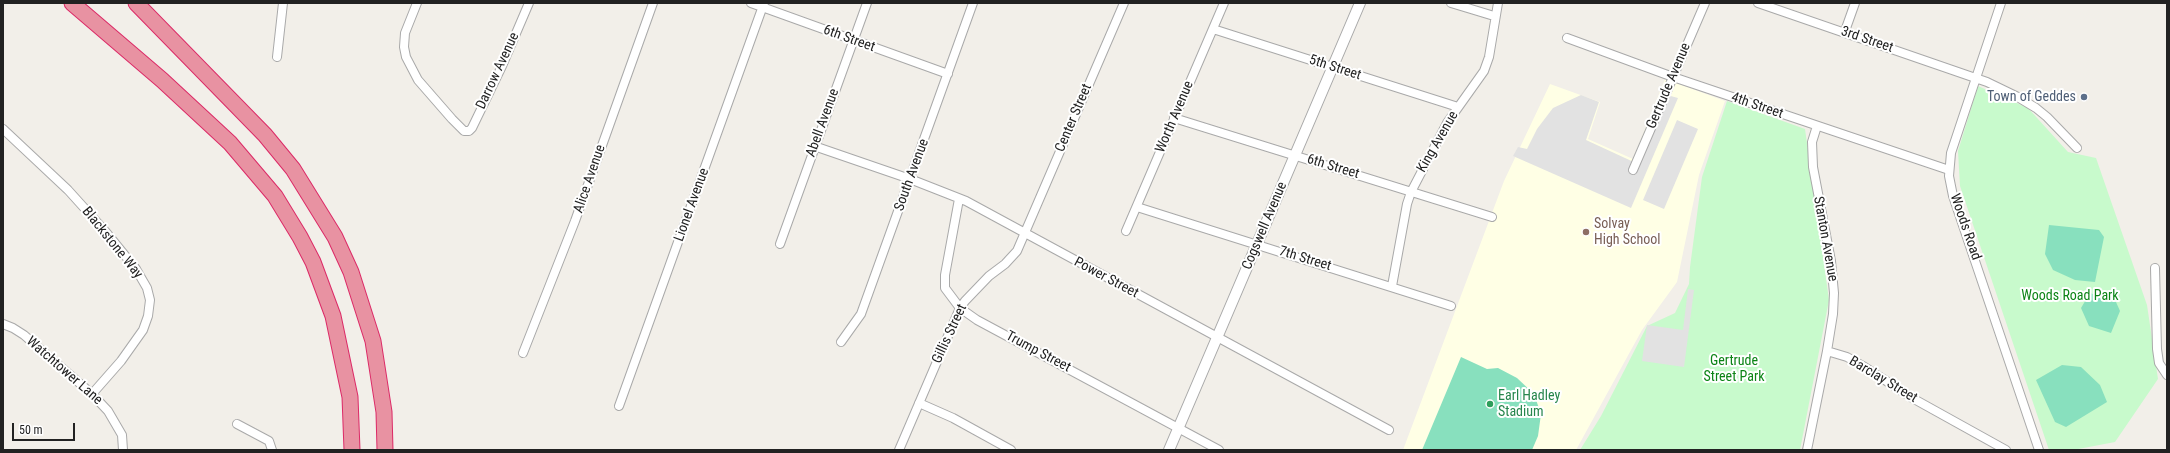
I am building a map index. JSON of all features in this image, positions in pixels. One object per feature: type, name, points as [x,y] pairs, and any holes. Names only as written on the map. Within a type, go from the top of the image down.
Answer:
[{"type":"highway","points":[[72,3],[162,80],[230,143],[259,175],[283,210],[313,262],[333,316],[350,398],[352,450]]},
{"type":"highway","points":[[136,3],[265,135],[293,169],[335,237],[351,272],[373,340],[384,412],[385,450]]},
{"type":"street","points":[[277,57],[283,3]]},
{"type":"street","name":"Darrow Avenue","points":[[417,3],[405,33],[404,47],[406,57],[418,80],[464,131],[472,128],[530,3]]},
{"type":"street","name":"Alice Avenue","points":[[524,354],[575,221],[654,3]]},
{"type":"street","name":"6th Street","points":[[751,3],[763,5],[853,40],[948,74]]},
{"type":"street","name":"Abell Avenue","points":[[780,244],[814,146],[867,3]]},
{"type":"street","name":"South Avenue","points":[[841,342],[861,314],[973,3]]},
{"type":"street","name":"Center Street","points":[[1024,234],[1124,3]]},
{"type":"street","name":"Worth Avenue","points":[[1126,231],[1224,3]]},
{"type":"street","name":"Cogswell Avenue","points":[[1169,450],[1360,3]]},
{"type":"street","points":[[1451,3],[1494,16]]},
{"type":"street","name":"King Avenue","points":[[1392,286],[1407,204],[1411,192],[1447,123],[1484,71],[1489,58],[1494,16],[1498,3]]},
{"type":"street","name":"Gertrude Avenue","points":[[1633,170],[1704,3]]},
{"type":"street","name":"3rd Street","points":[[1758,3],[1845,31],[1976,78],[2016,96],[2036,108],[2047,117],[2077,148]]},
{"type":"street","points":[[1845,31],[1855,3]]},
{"type":"street","name":"Woods Road","points":[[2001,3],[1951,153],[1949,170],[1953,196],[2039,450]]},
{"type":"street","name":"Lionel Avenue","points":[[619,406],[763,5]]},
{"type":"street","name":"5th Street","points":[[1213,29],[1458,107]]},
{"type":"street","name":"4th Street","points":[[1567,38],[1673,77],[1949,170]]},
{"type":"street","name":"6th Street","points":[[1174,118],[1492,217]]},
{"type":"street","name":"Stanton Avenue","points":[[1817,126],[1812,142],[1813,167],[1831,261],[1834,293],[1833,314],[1827,351]]},
{"type":"street","name":"Blackstone Way","points":[[3,129],[68,190],[105,231],[136,269],[147,288],[150,300],[148,316],[143,330],[121,361],[92,394]]},
{"type":"street","name":"Power Street","points":[[814,146],[910,179],[959,199],[1217,339],[1389,430]]},
{"type":"street","name":"Trump Street","points":[[959,199],[944,275],[945,288],[960,308],[977,320],[1218,450]]},
{"type":"street","name":"7th Street","points":[[1137,207],[1392,286],[1451,306]]},
{"type":"street","name":"Gillis Street","points":[[899,450],[960,308],[989,276],[1005,264],[1017,251],[1024,234]]},
{"type":"street","points":[[2155,268],[2156,349],[2159,363],[2167,375]]},
{"type":"street","name":"Watchtower Lane","points":[[3,324],[13,328],[24,336],[92,394],[115,420],[122,435],[123,450]]},
{"type":"street","points":[[1807,450],[1827,351]]},
{"type":"street","name":"Barclay Street","points":[[1827,351],[1847,357],[1914,399],[2006,450]]},
{"type":"street","points":[[919,403],[953,418],[1011,450]]},
{"type":"street","points":[[237,424],[269,441],[272,450]]},
{"type":"shaded area","name":"Solvay High School","points":[[1665,79],[1725,101],[1699,175],[1677,282],[1642,330],[1576,450],[1403,450],[1504,181],[1550,84],[1600,102],[1588,139],[1633,159]]},
{"type":"shaded area","points":[[1581,95],[1599,102],[1586,140],[1638,164],[1667,95],[1678,98],[1631,208],[1513,156],[1518,147],[1527,149],[1537,129],[1553,108]]},
{"type":"shaded area","points":[[1677,120],[1698,129],[1664,209],[1643,200]]},
{"type":"shaded area","points":[[1688,289],[1694,290],[1684,367],[1642,361],[1647,325],[1683,330]]},
{"type":"green space","name":"Woods Road Park","points":[[1978,86],[2028,108],[2068,152],[2096,158],[2147,305],[2158,379],[2115,442],[2073,450],[2049,450],[1960,186],[1958,151]]},
{"type":"green space","name":"Gertrude Street Park","points":[[1727,101],[1805,129],[1829,300],[1800,450],[1580,450],[1601,416],[1647,326],[1675,313],[1689,284],[1702,177]]},
{"type":"green space","points":[[2049,225],[2099,230],[2104,237],[2095,282],[2075,280],[2053,270],[2045,254]]},
{"type":"green space","points":[[2090,293],[2116,302],[2120,311],[2111,333],[2089,326],[2081,308]]},
{"type":"green space","name":"Earl Hadley Stadium","points":[[1461,357],[1487,369],[1498,368],[1517,378],[1534,394],[1541,414],[1538,436],[1532,450],[1422,450]]},
{"type":"green space","points":[[2062,365],[2081,367],[2100,385],[2107,402],[2066,427],[2055,422],[2036,380]]},
{"type":"place","name":"Town of Geddes","points":[[2084,97]]},
{"type":"place","name":"Solvay High School","points":[[1586,232]]},
{"type":"place","name":"Earl Hadley Stadium","points":[[1490,404]]}]
